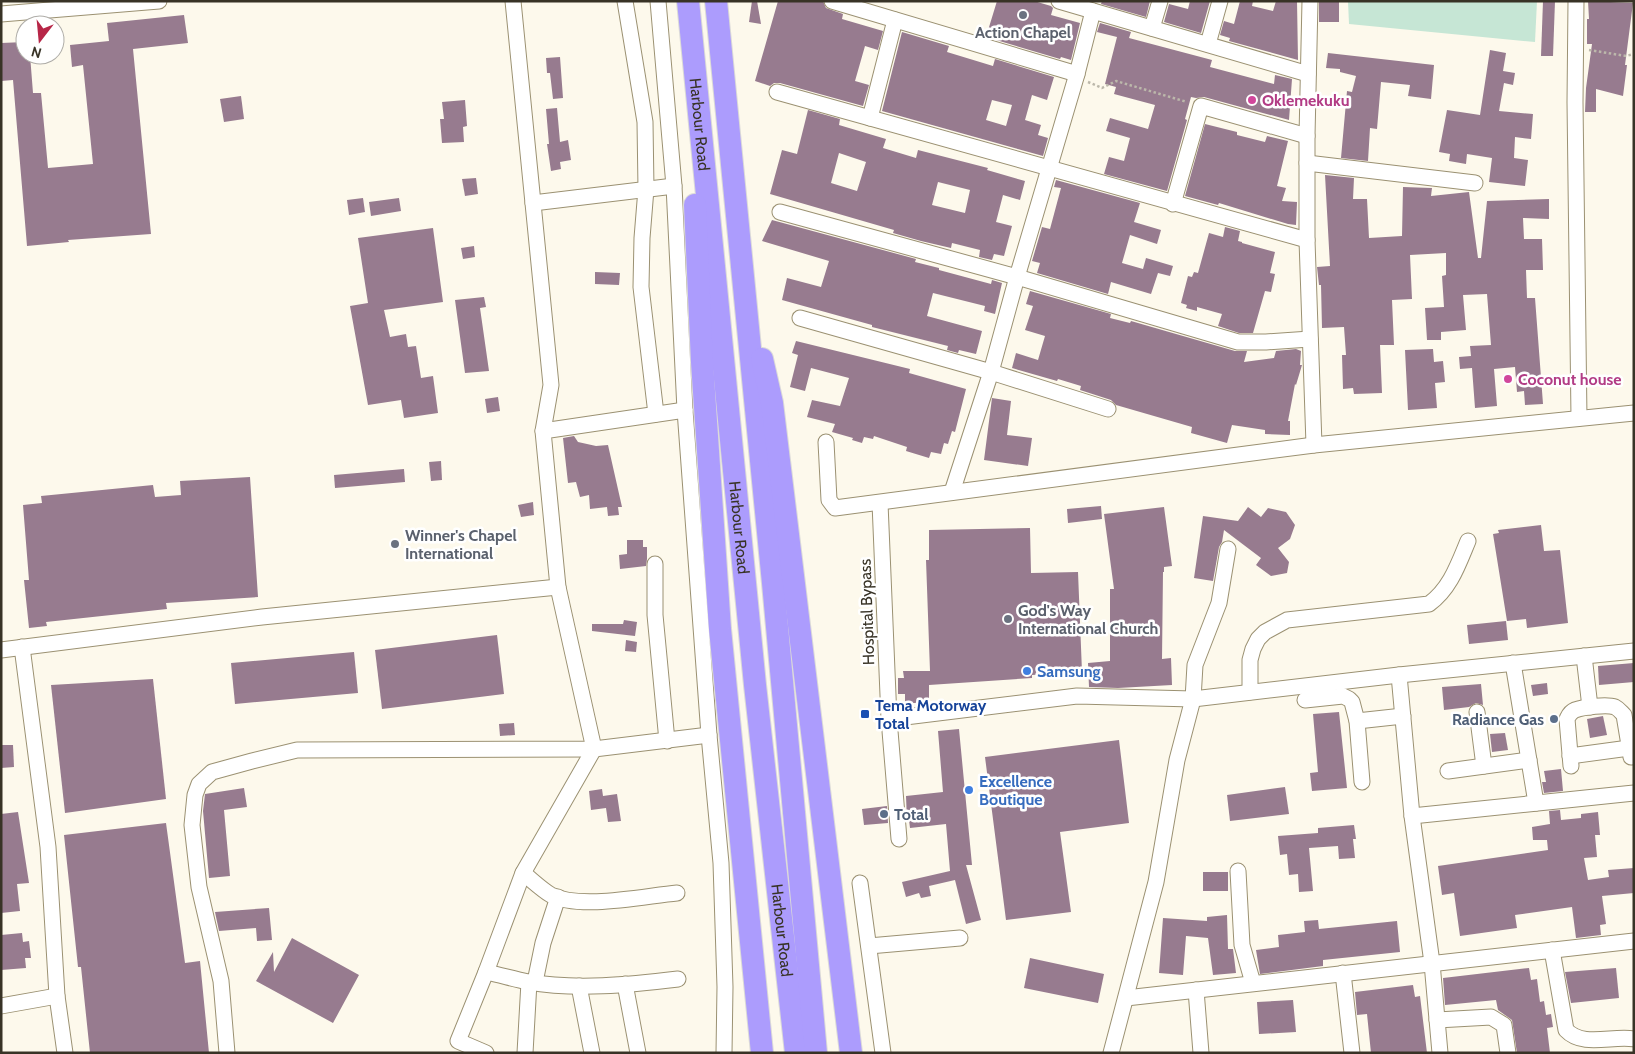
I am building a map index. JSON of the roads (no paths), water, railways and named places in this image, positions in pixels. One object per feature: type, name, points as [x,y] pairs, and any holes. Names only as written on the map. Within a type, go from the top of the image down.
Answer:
[{"type":"highway","name":"Harbour Road","points":[[688,1],[756,694],[796,1053]]},
{"type":"highway","name":"Harbour Road","points":[[716,1],[773,583],[816,1053]]},
{"type":"highway","points":[[702,137],[696,183],[695,214],[710,498],[724,676],[762,1053]]},
{"type":"highway","points":[[746,311],[756,335],[772,403],[852,1053]]},
{"type":"street","points":[[1,14],[159,1]]},
{"type":"street","points":[[486,1053],[454,1047],[486,972],[523,873],[594,748],[558,587],[543,430],[551,385],[513,1]]},
{"type":"street","points":[[625,1],[645,122],[646,189],[641,287],[656,414]]},
{"type":"street","name":"Harbour Road","points":[[658,1],[674,186],[685,410],[709,735],[721,863],[725,988],[724,1053]]},
{"type":"street","points":[[832,1],[1077,74]]},
{"type":"street","points":[[1059,1],[1100,9],[1152,28],[1308,74]]},
{"type":"street","points":[[1152,28],[1160,1]]},
{"type":"street","points":[[1208,44],[1220,1]]},
{"type":"street","points":[[1310,1],[1307,240],[1314,445]]},
{"type":"street","points":[[1576,1],[1579,418]]},
{"type":"street","points":[[952,492],[991,372],[1077,74],[1100,9]]},
{"type":"street","points":[[870,118],[896,20]]},
{"type":"street","points":[[777,92],[1307,240]]},
{"type":"street","points":[[1173,204],[1201,106],[1307,136]]},
{"type":"street","points":[[1307,163],[1475,183]]},
{"type":"street","points":[[533,203],[674,186]]},
{"type":"street","points":[[780,212],[1017,277],[1238,342],[1310,339]]},
{"type":"street","points":[[800,318],[991,372],[1108,409]]},
{"type":"street","points":[[543,430],[685,410]]},
{"type":"street","points":[[826,442],[829,500],[835,508],[1314,445],[1634,413]]},
{"type":"street","name":"Hospital Bypass","points":[[880,503],[889,719],[898,838]]},
{"type":"street","points":[[1250,692],[1250,660],[1253,648],[1265,632],[1287,620],[1428,604],[1440,597],[1446,590],[1468,541]]},
{"type":"street","points":[[1111,1053],[1156,882],[1177,760],[1193,699],[1194,665],[1218,603],[1228,549]]},
{"type":"street","points":[[655,564],[655,615],[667,741]]},
{"type":"street","points":[[1,650],[262,617],[558,587]]},
{"type":"street","points":[[22,647],[48,847],[57,996],[65,1053]]},
{"type":"street","points":[[889,719],[1077,696],[1193,699],[1250,692],[1328,690],[1399,675],[1634,651]]},
{"type":"street","points":[[1584,656],[1590,707]]},
{"type":"street","points":[[1513,663],[1536,803]]},
{"type":"street","points":[[1399,675],[1412,816],[1432,963],[1440,1053]]},
{"type":"street","points":[[1306,700],[1328,690],[1349,699],[1354,706],[1362,782]]},
{"type":"street","points":[[1613,706],[1620,710],[1624,715],[1630,752],[1570,761],[1567,719],[1574,710],[1590,707],[1613,706]]},
{"type":"street","points":[[1476,712],[1484,766]]},
{"type":"street","points":[[1357,721],[1403,716]]},
{"type":"street","points":[[227,1053],[221,981],[199,887],[192,825],[198,784],[212,772],[260,758],[297,750],[594,748],[709,735]]},
{"type":"street","points":[[1448,771],[1529,760]]},
{"type":"street","points":[[1412,816],[1634,794]]},
{"type":"street","points":[[1238,870],[1242,945],[1253,983]]},
{"type":"street","points":[[523,873],[550,894],[566,901],[584,903],[677,893]]},
{"type":"street","points":[[860,883],[883,1053]]},
{"type":"street","points":[[525,1053],[532,982],[558,897]]},
{"type":"street","points":[[869,946],[960,938]]},
{"type":"street","points":[[1126,998],[1634,941]]},
{"type":"street","points":[[1552,950],[1566,1030],[1570,1034],[1596,1040],[1634,1039]]},
{"type":"street","points":[[486,972],[532,982],[579,986],[678,979]]},
{"type":"street","points":[[1343,973],[1352,1053]]},
{"type":"street","points":[[625,984],[638,1053]]},
{"type":"street","points":[[579,986],[592,1053]]},
{"type":"street","points":[[1196,990],[1200,1053]]},
{"type":"street","points":[[1,1006],[57,996]]},
{"type":"street","points":[[1437,1020],[1491,1017],[1504,1025],[1508,1053]]},
{"type":"place","name":"Action Chapel","points":[[1023,15]]},
{"type":"place","name":"Oklemekuku","points":[[1252,100]]},
{"type":"place","name":"Coconut house","points":[[1508,379]]},
{"type":"place","name":"Winner's Chapel International","points":[[395,544]]},
{"type":"place","name":"God's Way International Church","points":[[1008,619]]},
{"type":"place","name":"Samsung","points":[[1027,671]]},
{"type":"place","name":"Tema Motorway Total","points":[[865,714]]},
{"type":"place","name":"Radiance Gas","points":[[1554,719]]},
{"type":"place","name":"Excellence Boutique","points":[[969,790]]},
{"type":"place","name":"Total","points":[[884,814]]}]
